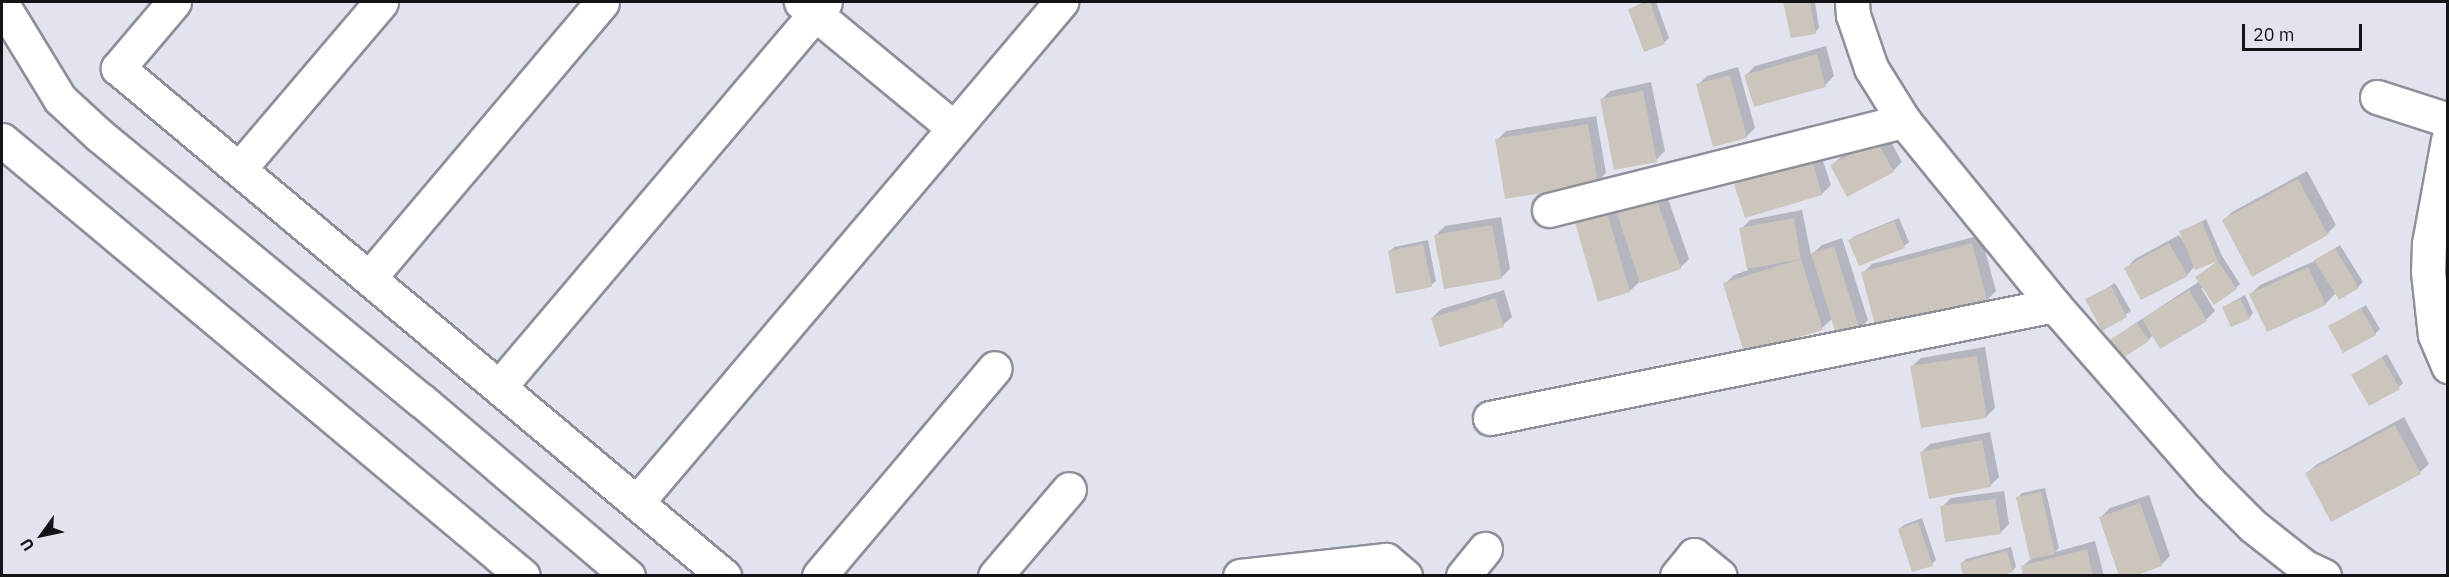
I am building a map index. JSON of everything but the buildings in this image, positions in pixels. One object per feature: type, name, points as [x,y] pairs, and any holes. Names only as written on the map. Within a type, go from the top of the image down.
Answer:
[{"type":"street","points":[[174,2],[118,68],[724,576]]},
{"type":"street","points":[[239,169],[381,2]]},
{"type":"street","points":[[369,278],[603,2]]},
{"type":"street","points":[[637,502],[1061,2]]},
{"type":"street","points":[[1852,2],[1853,15],[1871,68],[1904,121],[2054,305],[2217,489],[2253,526],[2305,567],[2324,576]]},
{"type":"street","points":[[2,4],[60,99],[91,128],[411,392],[628,576]]},
{"type":"street","points":[[499,387],[814,5],[954,128]]},
{"type":"street","points":[[2378,97],[2448,120]]},
{"type":"street","points":[[1549,210],[1904,121]]},
{"type":"street","points":[[2,140],[523,576]]},
{"type":"street","points":[[2448,140],[2429,244],[2428,272],[2435,335],[2448,366]]},
{"type":"street","points":[[1490,418],[2054,305]]},
{"type":"street","points":[[819,576],[995,368]]},
{"type":"street","points":[[995,576],[1070,489]]},
{"type":"street","points":[[1463,576],[1485,549]]},
{"type":"street","points":[[1677,576],[1694,555],[1720,576]]},
{"type":"street","points":[[1240,576],[1328,571],[1386,560],[1405,576]]}]
